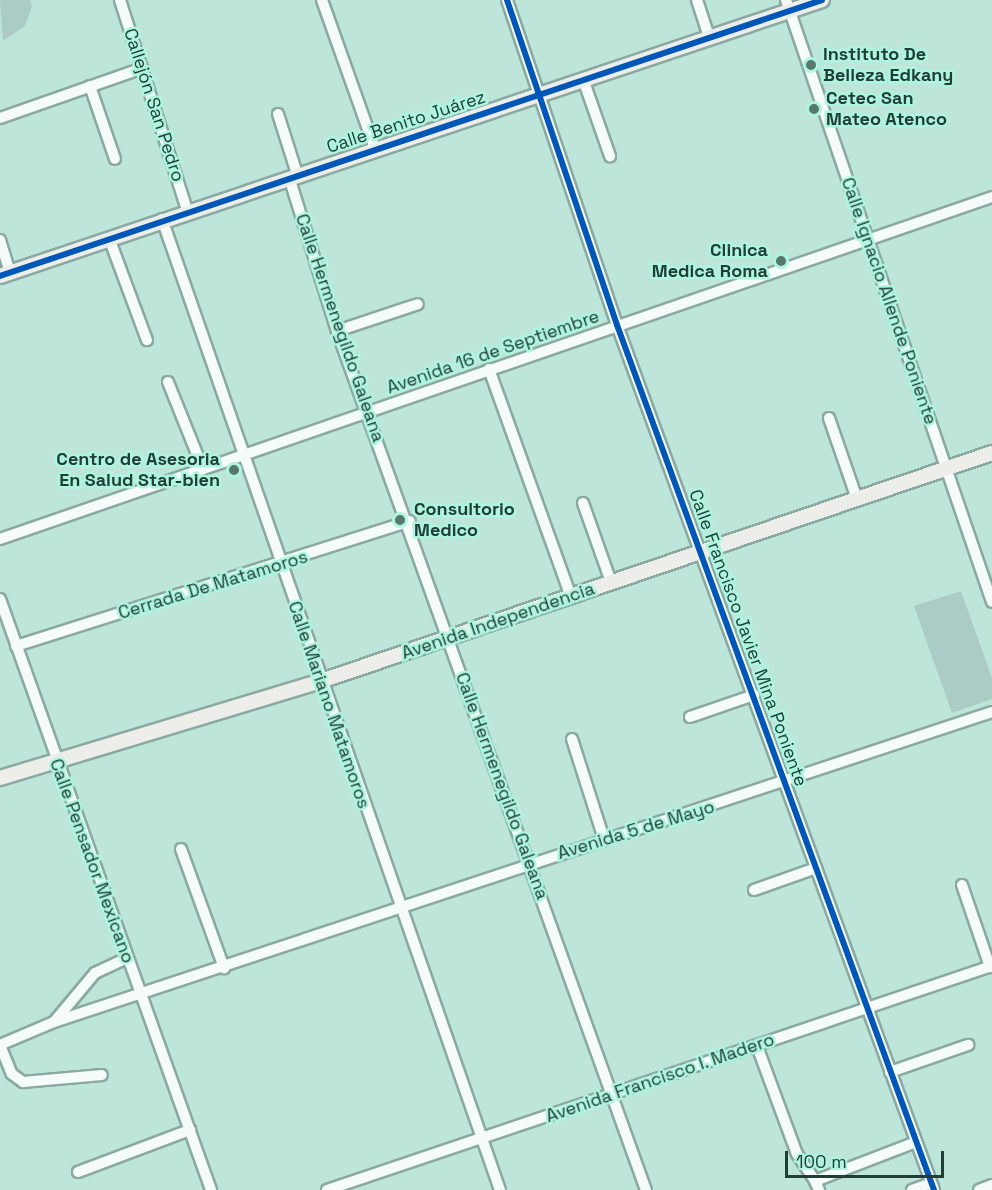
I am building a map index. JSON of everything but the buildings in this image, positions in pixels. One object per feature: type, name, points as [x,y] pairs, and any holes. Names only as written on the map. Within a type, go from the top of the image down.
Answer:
[{"type":"main road","name":"Calle Benito Juárez","points":[[5,274],[187,210],[709,37],[788,5],[822,0]]},
{"type":"main road","name":"Avenida Independencia","points":[[0,778],[321,681],[992,453]]},
{"type":"street","name":"Callejón San Pedro","points":[[120,0],[187,210]]},
{"type":"street","points":[[322,0],[375,149]]},
{"type":"street","name":"Calle Francisco Javier Mina Poniente","points":[[507,0],[617,325],[932,1187]]},
{"type":"street","points":[[697,0],[709,37]]},
{"type":"street","name":"Calle Ignacio Allende Poniente","points":[[788,5],[992,602]]},
{"type":"street","points":[[0,118],[142,68]]},
{"type":"street","points":[[583,79],[610,156]]},
{"type":"street","points":[[90,86],[115,159]]},
{"type":"street","name":"Calle Hermenegildo Galeana","points":[[278,114],[337,331],[410,520],[449,638],[646,1190]]},
{"type":"street","name":"Avenida 16 de Septiembre","points":[[0,539],[203,469],[241,453],[992,197]]},
{"type":"street","name":"Calle Mariano Matamoros","points":[[162,219],[241,453],[500,1190]]},
{"type":"street","points":[[109,238],[147,340]]},
{"type":"street","points":[[0,240],[5,274]]},
{"type":"street","points":[[337,331],[418,304]]},
{"type":"street","points":[[489,369],[570,597]]},
{"type":"street","points":[[168,382],[203,469]]},
{"type":"street","points":[[829,418],[857,499]]},
{"type":"street","points":[[583,503],[611,582]]},
{"type":"street","name":"Cerrada De Matamoros","points":[[16,646],[280,565],[410,520]]},
{"type":"street","name":"Calle Pensador Mexicano","points":[[0,599],[125,959],[143,993],[211,1190]]},
{"type":"street","points":[[690,717],[754,695]]},
{"type":"street","name":"Avenida 5 de Mayo","points":[[1,1044],[54,1022],[224,968],[400,906],[785,783],[992,712]]},
{"type":"street","points":[[572,739],[604,839]]},
{"type":"street","points":[[181,849],[224,968]]},
{"type":"street","points":[[754,890],[816,868]]},
{"type":"street","points":[[962,885],[991,967]]},
{"type":"street","points":[[54,1022],[95,973],[125,959]]},
{"type":"street","name":"Avenida Francisco I. Madero","points":[[327,1190],[481,1136],[614,1095],[867,1007],[991,967]]},
{"type":"street","points":[[1,1044],[12,1074],[23,1082],[102,1075]]},
{"type":"street","points":[[890,1072],[968,1044]]},
{"type":"street","points":[[757,1046],[797,1154],[817,1186],[916,1142]]},
{"type":"street","points":[[78,1172],[190,1130]]},
{"type":"street","points":[[979,1190],[992,1185]]},
{"type":"street","points":[[912,1190],[932,1187]]},
{"type":"cycle path","points":[[507,0],[617,325],[934,1190]]},
{"type":"cycle path","points":[[0,276],[822,0]]},
{"type":"place","name":"Instituto De Belleza Edkany","points":[[811,65]]},
{"type":"place","name":"Cetec San Mateo Atenco","points":[[814,109]]},
{"type":"place","name":"Clinica Medica Roma","points":[[781,261]]},
{"type":"place","name":"Centro de Asesoria En Salud Star-bien","points":[[234,470]]},
{"type":"place","name":"Consultorio Medico","points":[[400,520]]}]
